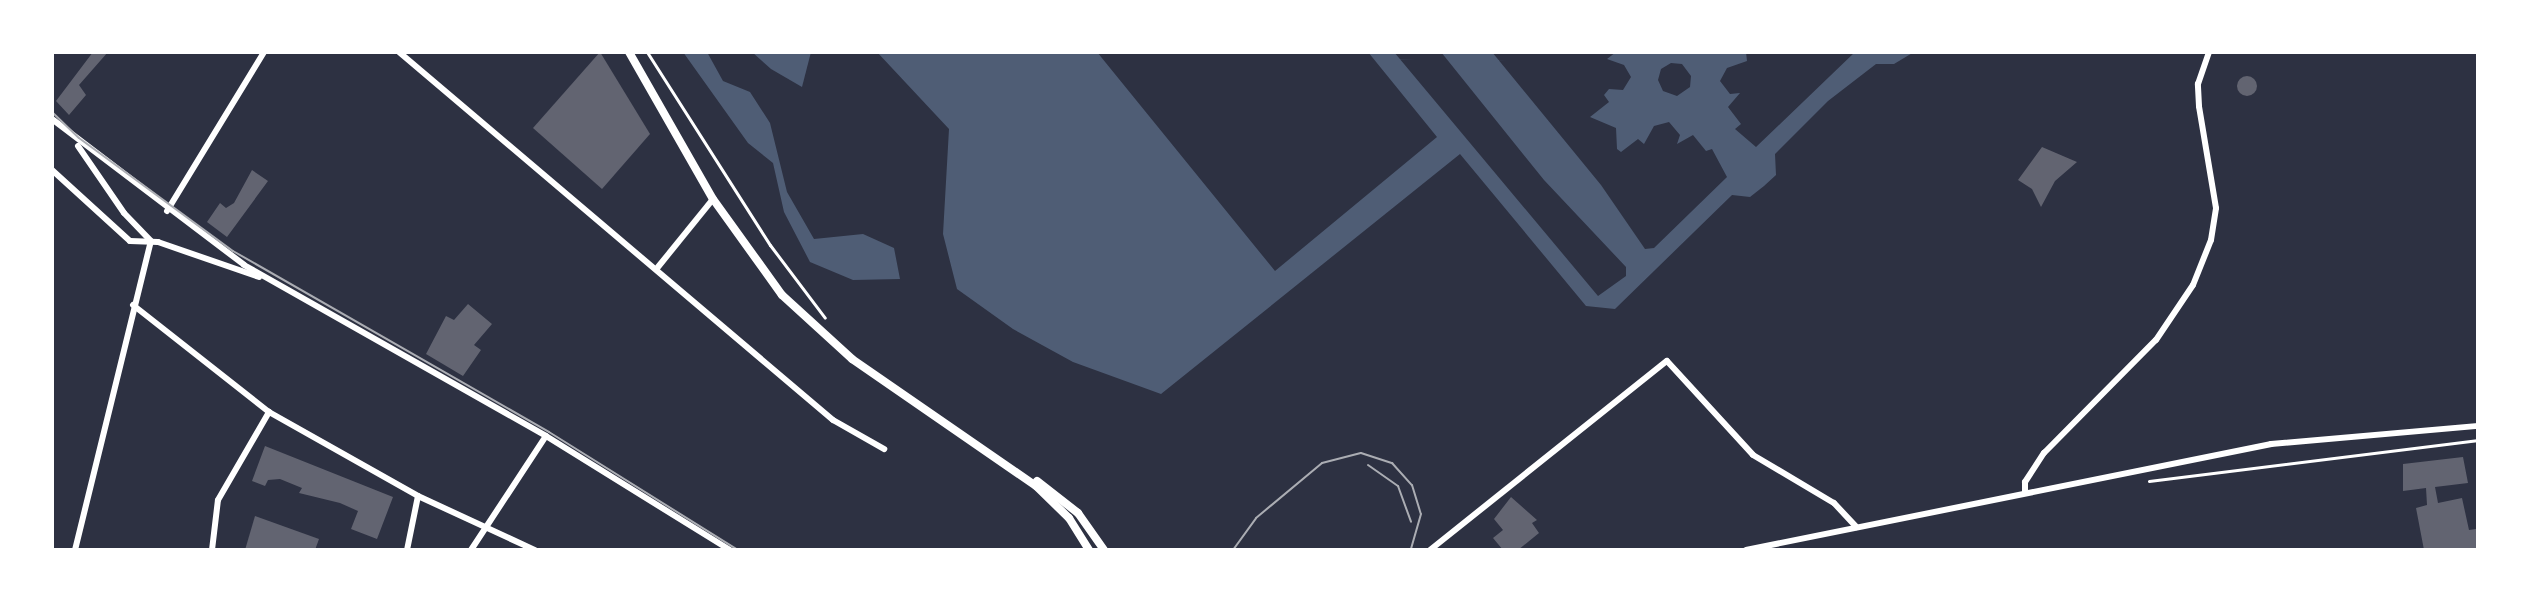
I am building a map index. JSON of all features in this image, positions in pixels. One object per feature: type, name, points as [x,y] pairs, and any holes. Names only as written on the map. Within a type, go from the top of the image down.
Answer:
[{"type":"street","points":[[167,211],[264,52]]},
{"type":"street","points":[[399,52],[658,267],[833,420],[884,449]]},
{"type":"street","points":[[629,52],[713,199],[782,295],[824,336],[1063,499],[1104,550]]},
{"type":"street","points":[[2025,493],[2025,482],[2044,453],[2156,340],[2193,285],[2211,240],[2216,208],[2198,84],[2209,52]]},
{"type":"street","points":[[52,119],[76,142],[167,211],[279,284],[546,436],[730,550]]},
{"type":"street","points":[[76,142],[124,213],[151,241]]},
{"type":"street","points":[[52,170],[130,241],[151,241],[279,284]]},
{"type":"street","points":[[658,267],[713,199]]},
{"type":"street","points":[[75,550],[151,241]]},
{"type":"street","points":[[133,305],[269,412],[418,496],[535,550]]},
{"type":"street","points":[[1430,550],[1667,361],[1753,455],[1834,503],[1856,527]]},
{"type":"street","points":[[212,550],[218,500],[269,412]]},
{"type":"street","points":[[1746,550],[2271,444],[2478,426]]},
{"type":"street","points":[[471,550],[546,436]]},
{"type":"street","points":[[1012,467],[1056,503],[1089,550]]},
{"type":"street","points":[[407,550],[418,496]]},
{"type":"path","points":[[647,52],[770,245],[825,318]]},
{"type":"path","points":[[2149,481],[2478,440]]},
{"type":"water","points":[[683,52],[707,52],[723,81],[750,92],[770,123],[787,192],[814,239],[863,234],[894,248],[900,279],[853,280],[810,262],[784,212],[773,163],[748,143]]},
{"type":"water","points":[[752,52],[811,52],[802,87],[771,69]]},
{"type":"water","points":[[877,52],[1097,52],[1275,271],[1437,137],[1368,52],[1394,52],[1598,296],[1626,276],[1626,267],[1544,180],[1441,52],[1492,52],[1601,185],[1645,249],[1654,248],[1727,177],[1712,149],[1706,151],[1693,135],[1677,144],[1680,135],[1669,122],[1654,126],[1644,144],[1638,139],[1621,152],[1617,149],[1616,128],[1590,117],[1609,102],[1604,95],[1609,89],[1623,90],[1631,77],[1624,65],[1607,59],[1616,52],[1746,52],[1747,61],[1727,68],[1720,81],[1730,94],[1740,93],[1728,107],[1741,124],[1735,129],[1756,147],[1855,52],[1914,52],[1894,64],[1876,64],[1828,101],[1775,154],[1776,175],[1750,197],[1732,195],[1615,309],[1586,306],[1460,154],[1161,394],[1073,362],[1013,329],[957,289],[943,234],[949,129]],"holes":[[[1671,63],[1682,64],[1691,76],[1690,87],[1677,96],[1663,91],[1658,80],[1661,69]]]},
{"type":"building","points":[[93,52],[108,52],[79,85],[86,95],[69,115],[56,101]]},
{"type":"building","points":[[600,52],[650,134],[602,189],[533,128]]},
{"type":"building","points":[[2247,76],[2254,79],[2257,86],[2254,93],[2247,96],[2240,93],[2237,86],[2240,79]]},
{"type":"building","points":[[2042,147],[2077,162],[2055,181],[2041,207],[2032,189],[2018,180]]},
{"type":"building","points":[[252,170],[268,181],[227,237],[207,222],[220,203],[226,208],[234,203]]},
{"type":"building","points":[[468,304],[492,324],[474,345],[481,350],[463,376],[426,354],[446,316],[454,320]]},
{"type":"building","points":[[265,446],[393,497],[377,539],[351,529],[358,511],[299,493],[302,488],[280,479],[268,480],[265,486],[252,481]]},
{"type":"building","points":[[2463,457],[2468,483],[2435,487],[2438,503],[2462,498],[2469,530],[2476,529],[2478,550],[2424,550],[2416,508],[2427,505],[2426,488],[2403,491],[2403,464]]},
{"type":"building","points":[[1511,497],[1537,520],[1532,523],[1539,533],[1518,550],[1503,550],[1493,538],[1503,530],[1494,519]]},
{"type":"building","points":[[255,516],[319,539],[315,550],[245,550]]},
{"type":"tram line","points":[[52,112],[79,138],[233,251],[549,432],[738,550]]},
{"type":"tram line","points":[[1233,550],[1256,518],[1322,463],[1361,453],[1392,463],[1412,485],[1421,514],[1411,550]]},
{"type":"tram line","points":[[1368,465],[1398,486],[1411,522]]}]
